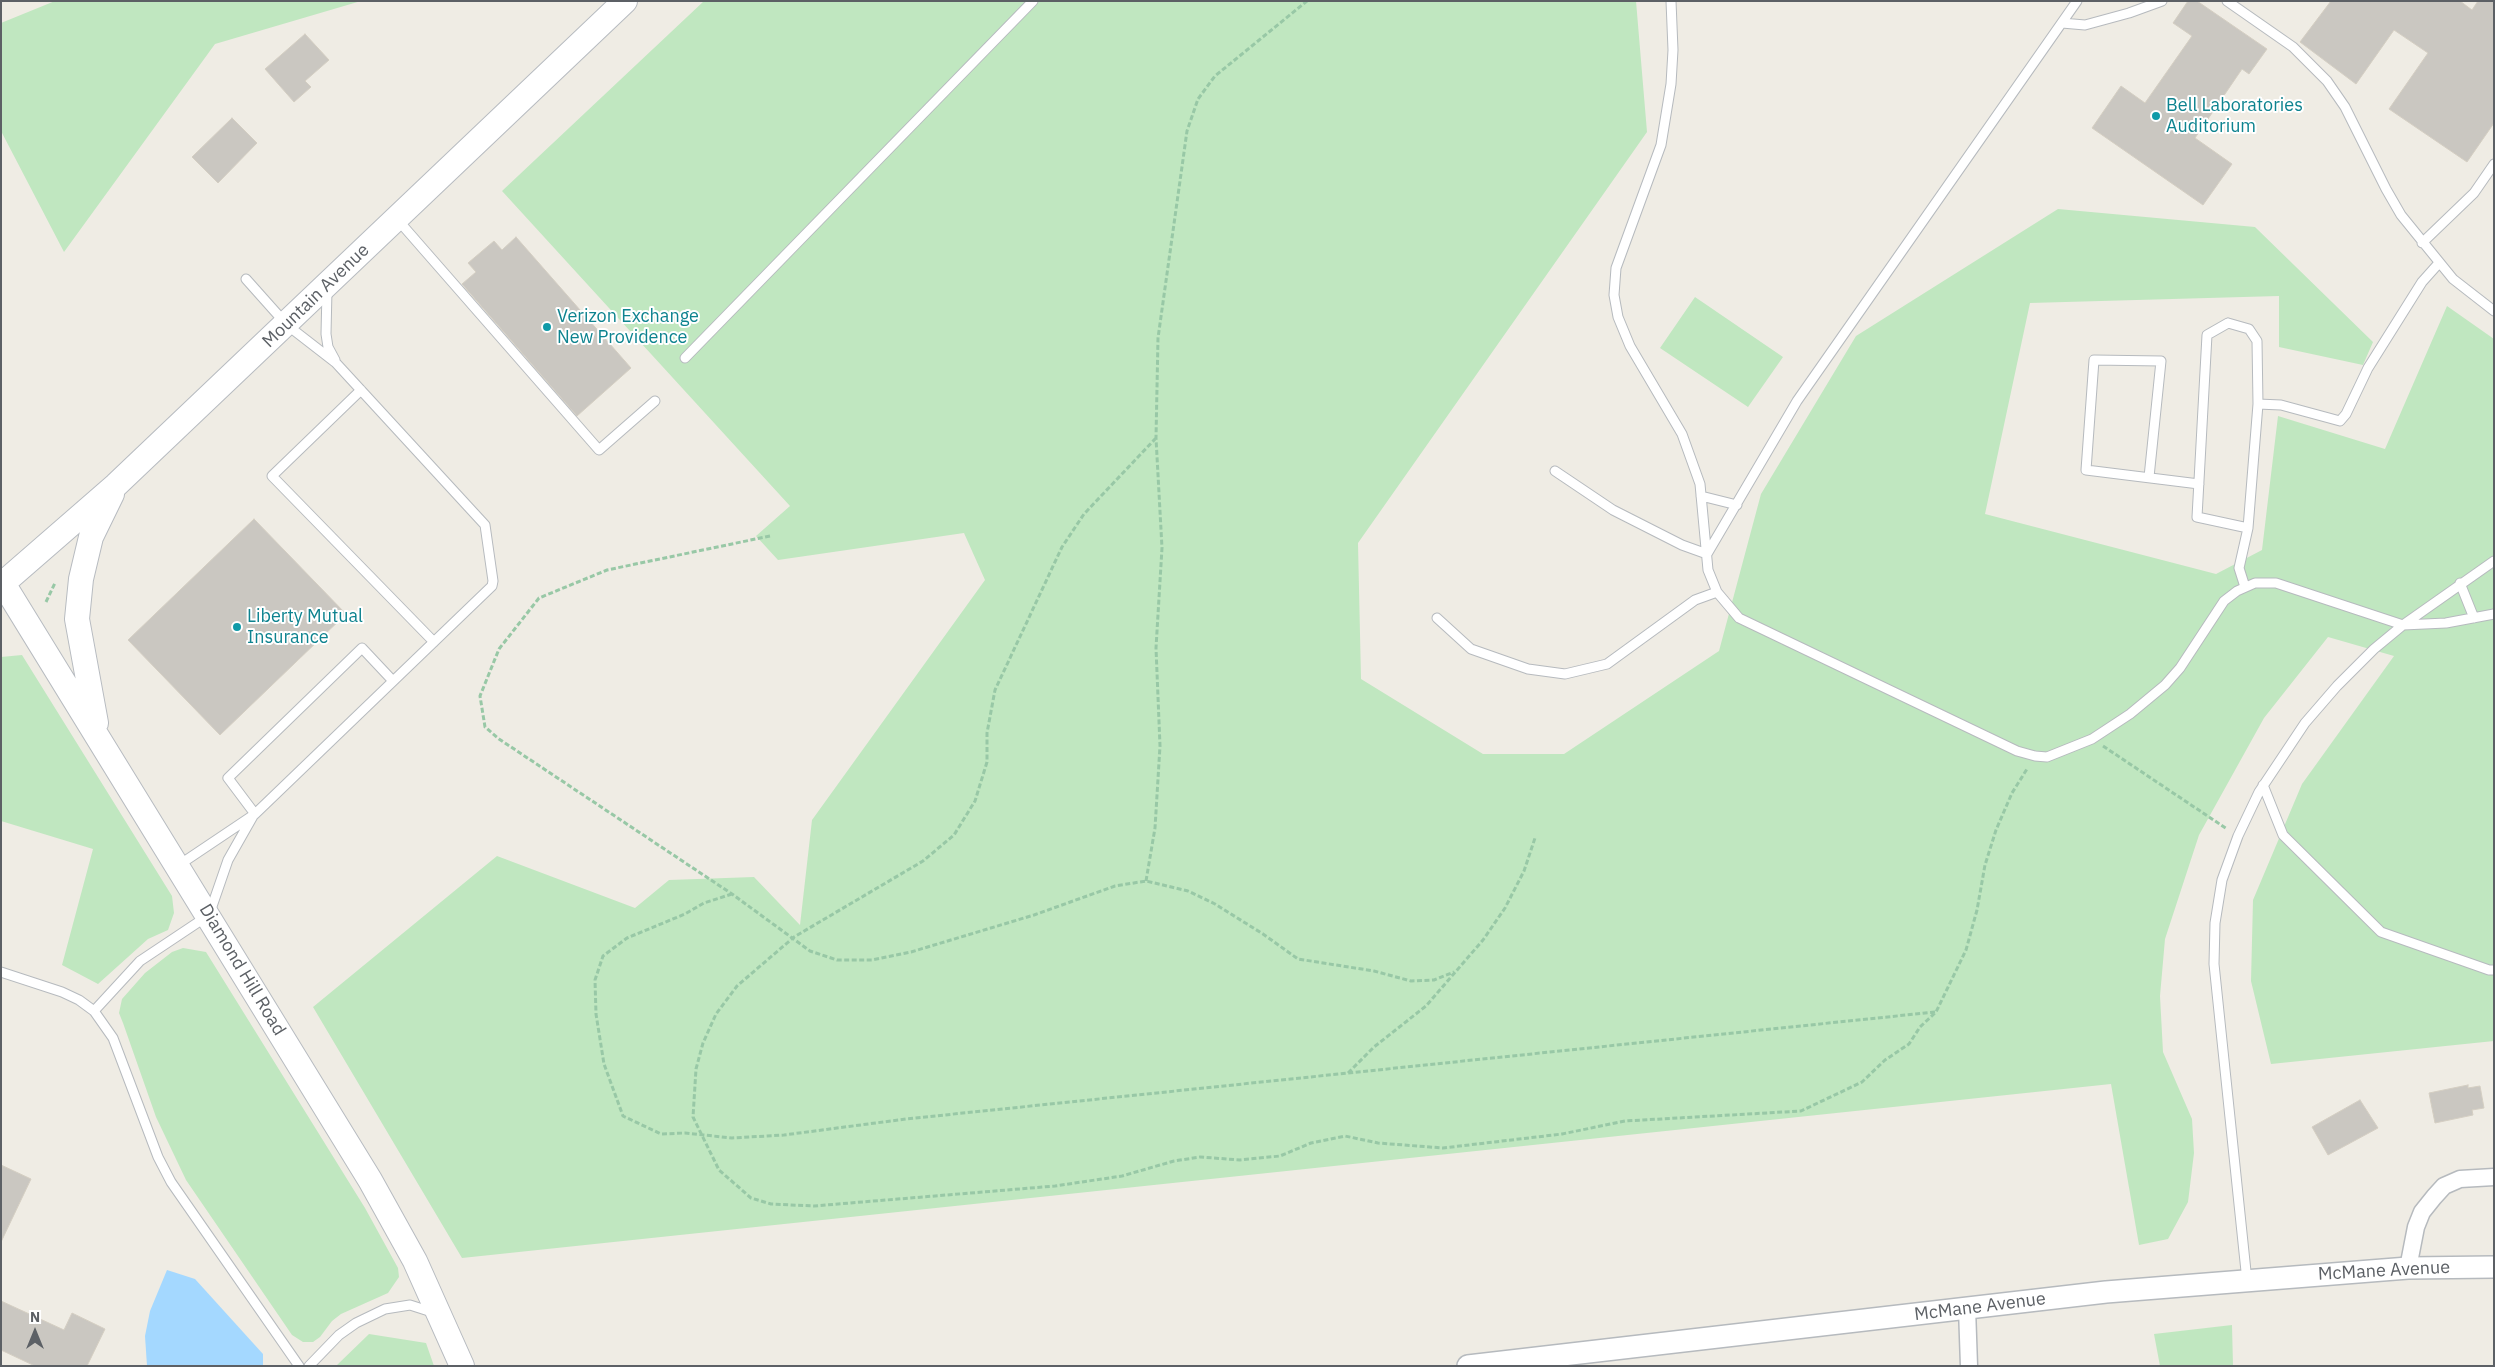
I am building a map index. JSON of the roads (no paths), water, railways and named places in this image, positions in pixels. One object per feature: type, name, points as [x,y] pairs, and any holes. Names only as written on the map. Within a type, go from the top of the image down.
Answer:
[{"type":"main road","name":"Mountain Avenue","points":[[2,583],[116,485],[328,286],[625,1]]},
{"type":"main road","points":[[98,734],[77,619],[79,597],[91,536],[116,485]]},
{"type":"main road","name":"Diamond Hill Road","points":[[2,583],[98,734],[382,1200],[440,1314],[462,1366]]},
{"type":"street","points":[[2408,1268],[2416,1226],[2422,1212],[2444,1186],[2460,1180],[2494,1176]]},
{"type":"street","name":"McMane Avenue","points":[[1468,1366],[1563,1360],[2106,1292],[2408,1268],[2494,1266]]},
{"type":"street","points":[[1967,1308],[1968,1366]]},
{"type":"lane","points":[[685,358],[1033,1]]},
{"type":"lane","points":[[1671,1],[1673,50],[1666,120],[1652,172],[1616,268],[1614,295],[1618,317],[1630,346],[1682,434],[1700,484],[1708,570],[1717,592],[1739,618],[2017,751],[2034,756],[2048,757],[2092,739],[2130,714],[2165,686],[2180,668],[2224,601],[2255,583],[2276,583],[2403,625],[2446,623],[2494,614]]},
{"type":"lane","points":[[1707,554],[1796,401],[2077,1]]},
{"type":"lane","points":[[2062,23],[2085,25],[2129,14],[2162,1]]},
{"type":"lane","points":[[2227,1],[2293,47],[2327,81],[2346,106],[2386,189],[2422,243],[2453,279],[2494,311]]},
{"type":"lane","points":[[2422,243],[2474,193],[2494,164]]},
{"type":"lane","points":[[397,219],[599,450],[655,401]]},
{"type":"lane","points":[[2258,404],[2281,404],[2340,421],[2346,414],[2368,368],[2422,282],[2439,263]]},
{"type":"lane","points":[[178,865],[255,814],[492,586],[485,525],[336,363],[286,325],[246,279]]},
{"type":"lane","points":[[328,286],[326,334],[328,347],[336,363]]},
{"type":"lane","points":[[2246,588],[2239,568],[2248,528],[2258,404],[2257,342],[2249,329],[2228,323],[2207,335],[2197,517],[2248,528]]},
{"type":"lane","points":[[2149,477],[2161,361],[2094,360],[2086,470],[2199,484]]},
{"type":"lane","points":[[361,390],[272,476],[434,642]]},
{"type":"lane","points":[[1554,472],[1613,510],[1682,545],[1707,554]]},
{"type":"lane","points":[[1701,496],[1737,505]]},
{"type":"lane","points":[[2248,1281],[2214,964],[2215,923],[2222,880],[2238,836],[2263,785],[2305,723],[2337,686],[2374,649],[2460,583],[2494,561]]},
{"type":"lane","points":[[2460,583],[2474,618]]},
{"type":"lane","points":[[1437,618],[1471,649],[1528,670],[1566,674],[1607,664],[1695,600],[1717,592]]},
{"type":"lane","points":[[255,814],[228,778],[362,648],[394,681]]},
{"type":"lane","points":[[2263,785],[2282,835],[2381,932],[2489,970],[2494,970]]},
{"type":"lane","points":[[94,1011],[140,961],[209,916],[228,860],[255,814]]},
{"type":"lane","points":[[1,972],[62,992],[79,1000],[94,1011],[113,1038],[158,1157],[171,1182],[299,1366]]},
{"type":"lane","points":[[309,1366],[339,1335],[356,1323],[384,1308],[410,1305],[440,1314]]},
{"type":"water","points":[[167,1270],[195,1279],[263,1354],[263,1366],[147,1366],[145,1336],[150,1311]]},
{"type":"place","name":"Bell Laboratories Auditorium","points":[[2156,116]]},
{"type":"place","name":"Verizon Exchange New Providence","points":[[547,327]]},
{"type":"place","name":"Liberty Mutual Insurance","points":[[237,627]]}]
